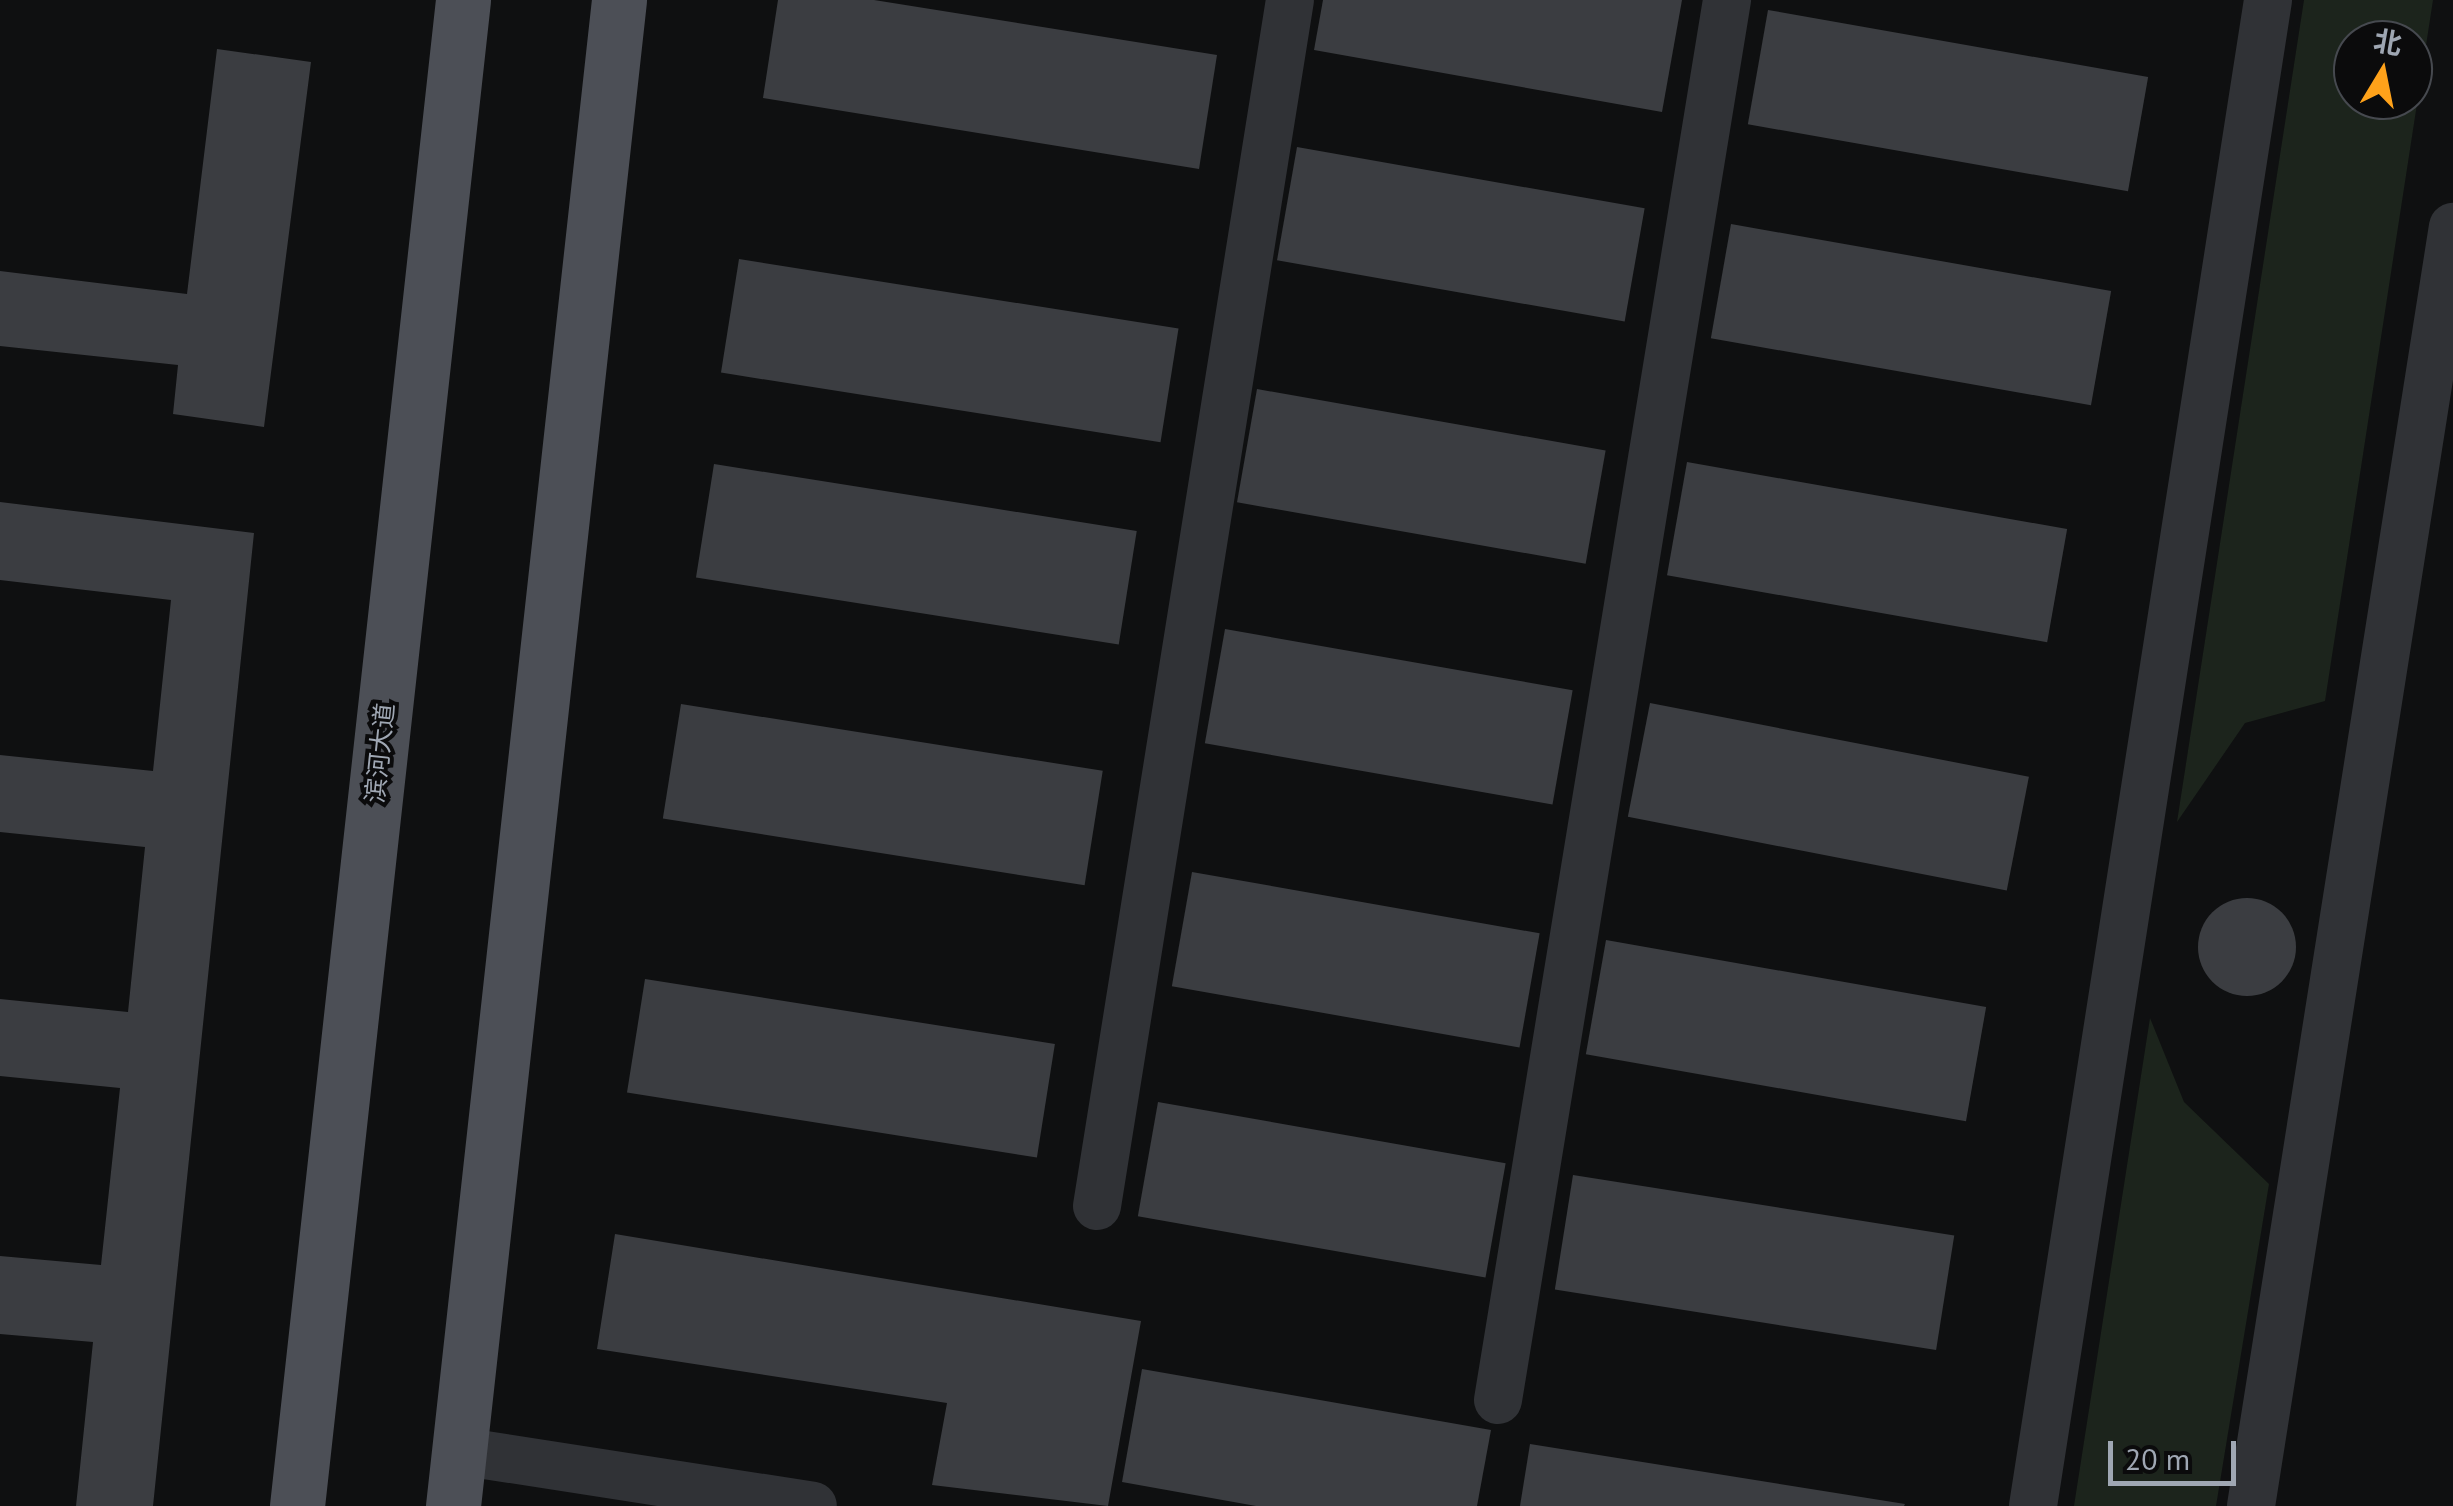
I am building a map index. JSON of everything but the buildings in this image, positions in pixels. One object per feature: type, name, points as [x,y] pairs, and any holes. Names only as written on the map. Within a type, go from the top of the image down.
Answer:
[{"type":"main road","name":"滨河大道","points":[[297,1506],[463,0]]},
{"type":"main road","points":[[453,1506],[619,0]]},
{"type":"street","points":[[1097,1206],[1290,0]]},
{"type":"street","points":[[1498,1400],[1727,0]]},
{"type":"street","points":[[2033,1506],[2268,0]]},
{"type":"street","points":[[2250,1506],[2453,227]]},
{"type":"street","points":[[459,1451],[813,1506]]},
{"type":"shaded area","points":[[2304,0],[2433,0],[2430,20],[2333,20],[2333,120],[2415,120],[2325,701],[2245,723],[2177,822]]},
{"type":"shaded area","points":[[2150,1018],[2184,1102],[2269,1184],[2216,1506],[2074,1506]]}]
